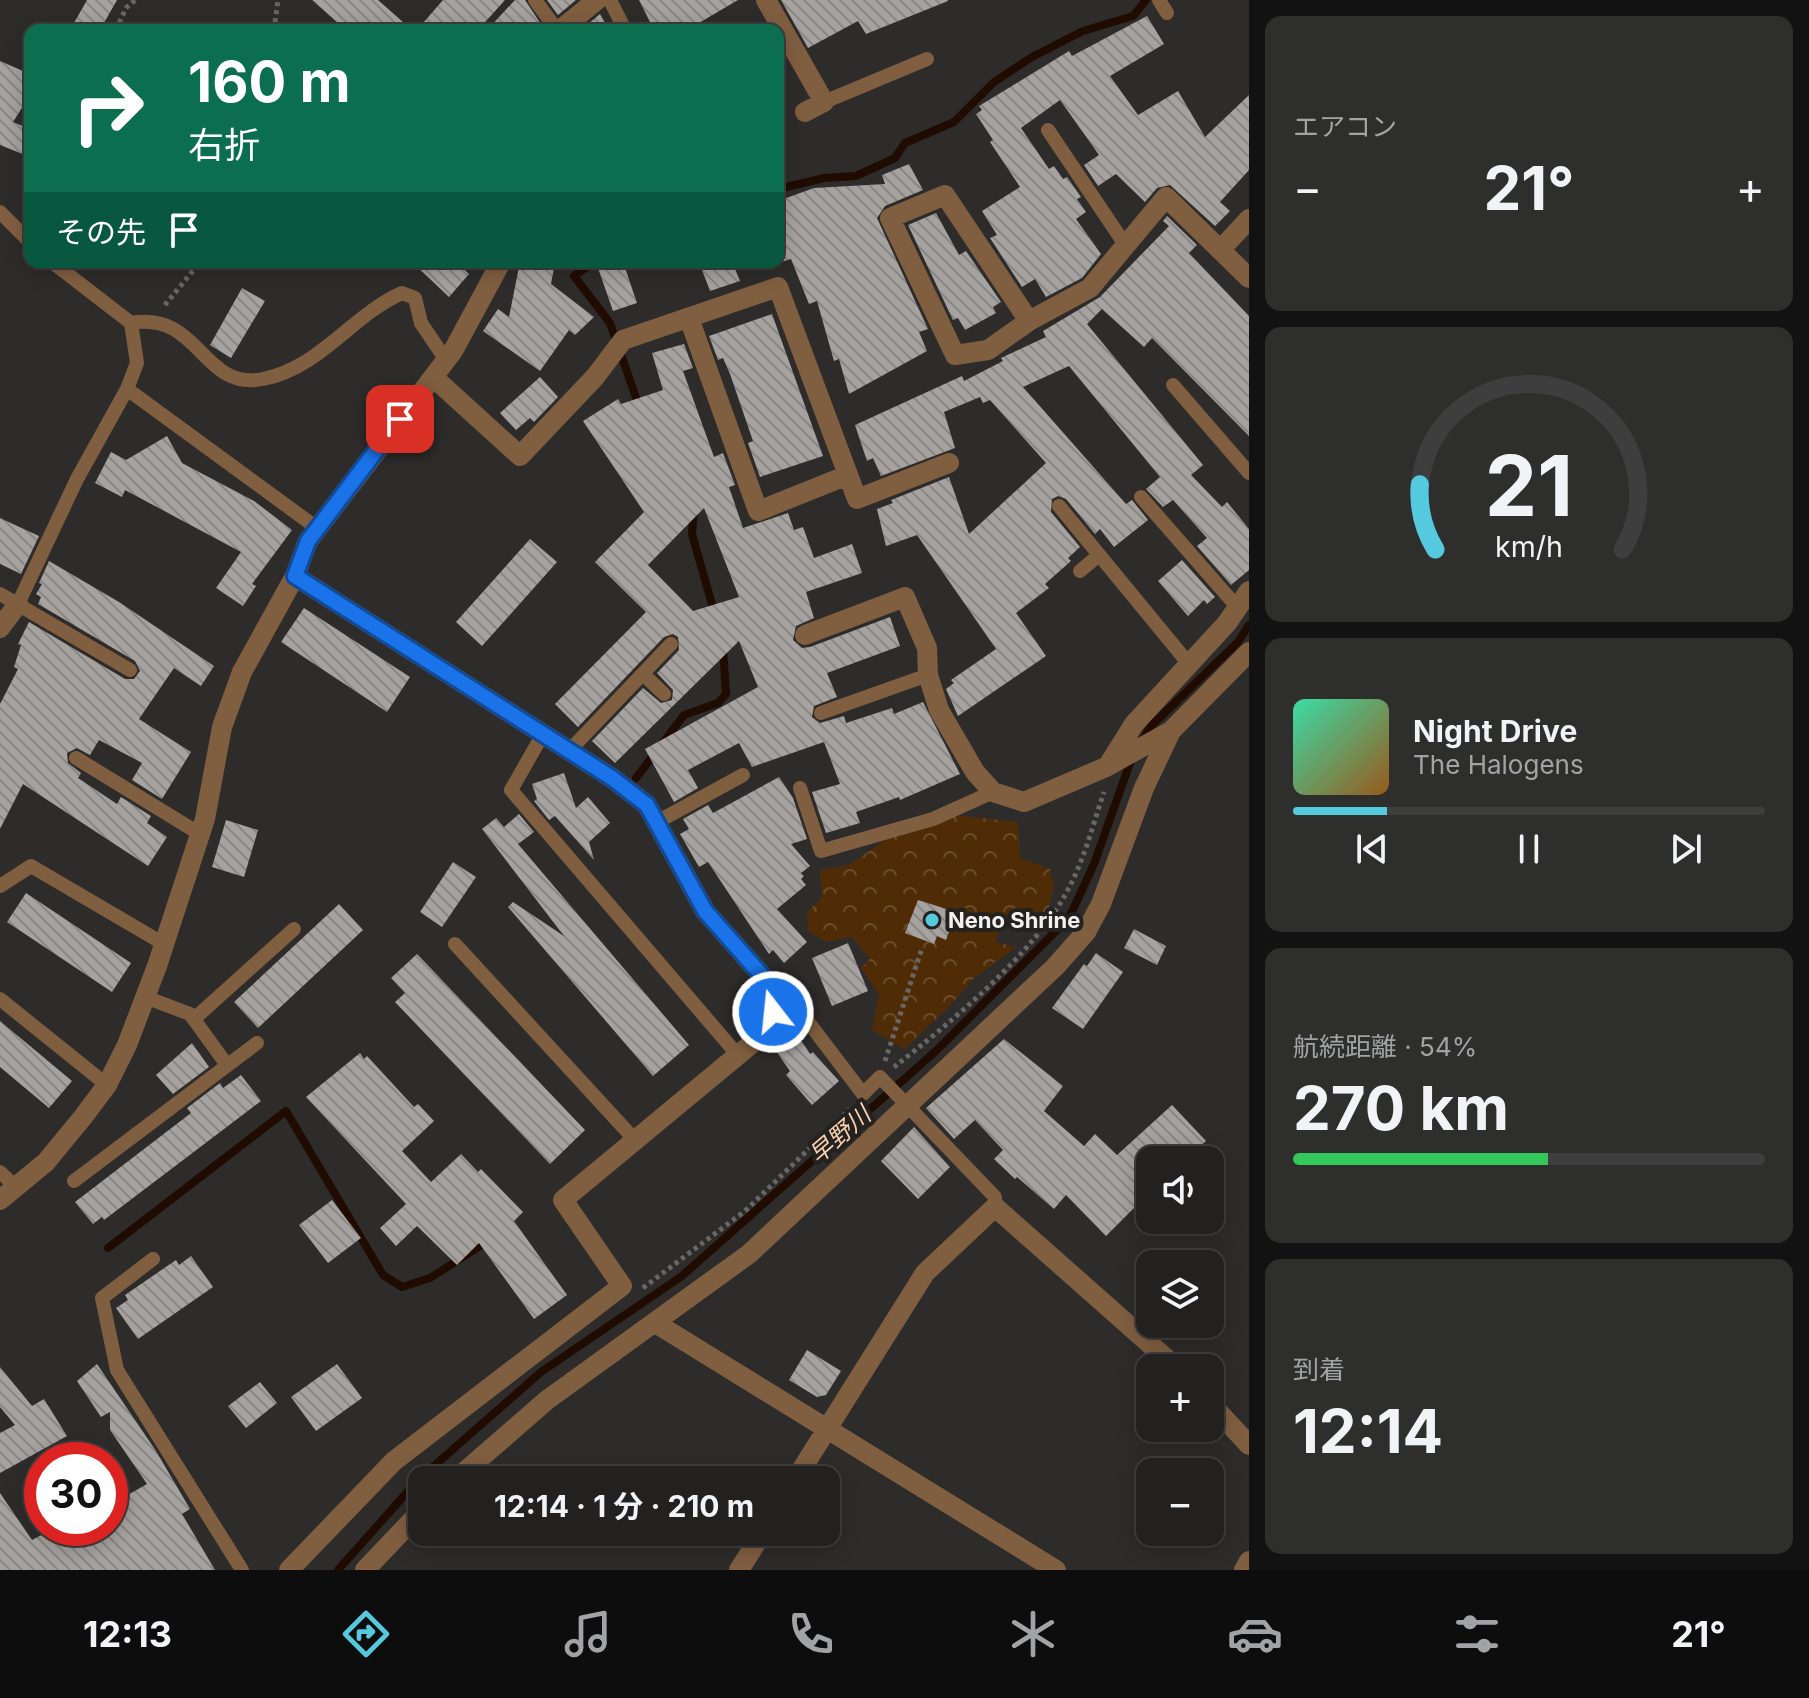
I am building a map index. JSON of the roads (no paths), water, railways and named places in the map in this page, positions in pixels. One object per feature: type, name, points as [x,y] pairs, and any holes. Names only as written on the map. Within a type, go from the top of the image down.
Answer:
[{"type":"street","points":[[566,24],[597,0]]},
{"type":"street","points":[[766,0],[780,24]]},
{"type":"street","points":[[784,32],[824,102],[805,112]]},
{"type":"street","points":[[1029,321],[945,195],[890,218],[955,355],[988,350],[1029,321],[1090,288],[1124,243],[1166,197],[1249,278]]},
{"type":"street","points":[[1220,250],[1249,219]]},
{"type":"street","points":[[8,1194],[46,1162],[107,1085],[145,997],[200,834],[222,727],[242,672],[295,576],[317,528],[446,360],[498,268]]},
{"type":"street","points":[[433,377],[520,456],[595,377],[623,340],[778,287],[857,499],[949,463]]},
{"type":"street","points":[[689,318],[758,511],[848,475]]},
{"type":"street","points":[[289,1570],[394,1461],[622,1286],[563,1200],[736,1053],[761,1036],[773,1012],[772,987],[705,911],[647,805],[570,750],[295,576]]},
{"type":"street","points":[[805,635],[905,597],[927,648],[928,675],[939,710],[975,772],[993,792],[1024,802],[1111,764],[1171,731],[1249,652]]},
{"type":"street","points":[[0,628],[9,599]]},
{"type":"street","points":[[1111,764],[1134,724],[1243,600]]},
{"type":"street","points":[[471,1466],[547,1400],[657,1324],[749,1254],[904,1102],[1055,967],[1086,932],[1101,904],[1144,788],[1171,731]]},
{"type":"street","points":[[804,1466],[925,1273],[995,1207],[1161,1354]]},
{"type":"street","points":[[657,1324],[1056,1570]]},
{"type":"street","points":[[1224,1418],[1249,1445]]},
{"type":"street","points":[[365,1570],[408,1525]]},
{"type":"street","points":[[739,1570],[754,1546]]},
{"type":"street","points":[[1244,1570],[1249,1561]]},
{"type":"lane","points":[[535,0],[553,24]]},
{"type":"lane","points":[[610,0],[622,24]]},
{"type":"lane","points":[[824,102],[927,59]]},
{"type":"lane","points":[[1048,130],[1124,243]]},
{"type":"lane","points":[[0,212],[24,236]]},
{"type":"lane","points":[[60,268],[131,323],[137,363],[127,389],[9,599],[130,670]]},
{"type":"lane","points":[[131,323],[153,319],[185,333],[214,368],[234,378],[262,380],[316,358],[378,303],[402,293],[415,298],[421,323],[446,360]]},
{"type":"lane","points":[[1173,385],[1249,473]]},
{"type":"lane","points":[[127,389],[317,528]]},
{"type":"lane","points":[[1141,497],[1243,600]]},
{"type":"lane","points":[[1059,506],[1189,664]]},
{"type":"lane","points":[[1080,571],[1099,555]]},
{"type":"lane","points":[[570,750],[671,644]]},
{"type":"lane","points":[[643,674],[664,694]]},
{"type":"lane","points":[[821,713],[928,675]]},
{"type":"lane","points":[[543,734],[511,790],[736,1053]]},
{"type":"lane","points":[[76,758],[200,834]]},
{"type":"lane","points":[[657,822],[743,775]]},
{"type":"lane","points":[[800,788],[821,851],[933,819],[993,792]]},
{"type":"lane","points":[[0,886],[31,866],[164,944]]},
{"type":"lane","points":[[194,1019],[294,929]]},
{"type":"lane","points":[[455,944],[635,1140]]},
{"type":"lane","points":[[772,987],[793,1002],[863,1094],[882,1080],[995,1197],[995,1207]]},
{"type":"lane","points":[[145,997],[190,1014],[227,1065]]},
{"type":"lane","points":[[0,999],[107,1085]]},
{"type":"lane","points":[[74,1181],[257,1043]]},
{"type":"lane","points":[[0,1172],[8,1194]]},
{"type":"lane","points":[[153,1259],[102,1298],[117,1370],[242,1570]]},
{"type":"waterway","points":[[784,188],[824,178],[856,176],[895,158],[905,143],[954,122],[994,82],[1032,57],[1083,31],[1133,16],[1146,0]]},
{"type":"waterway","points":[[585,268],[574,276],[610,323],[640,409]]},
{"type":"waterway","points":[[694,508],[692,534],[715,615]]},
{"type":"waterway","name":"早野川","points":[[1142,741],[1150,727],[1238,642],[1249,625]]},
{"type":"waterway","points":[[636,778],[684,715],[718,703],[726,694],[723,648]]},
{"type":"waterway","name":"早野川","points":[[338,1570],[418,1480],[541,1372],[682,1276],[937,1050],[1069,918],[1094,864],[1131,760]]},
{"type":"waterway","points":[[108,1248],[286,1111],[383,1275],[402,1287],[430,1278],[488,1241]]},
{"type":"place","name":"Neno Shrine","points":[[932,920]]}]
